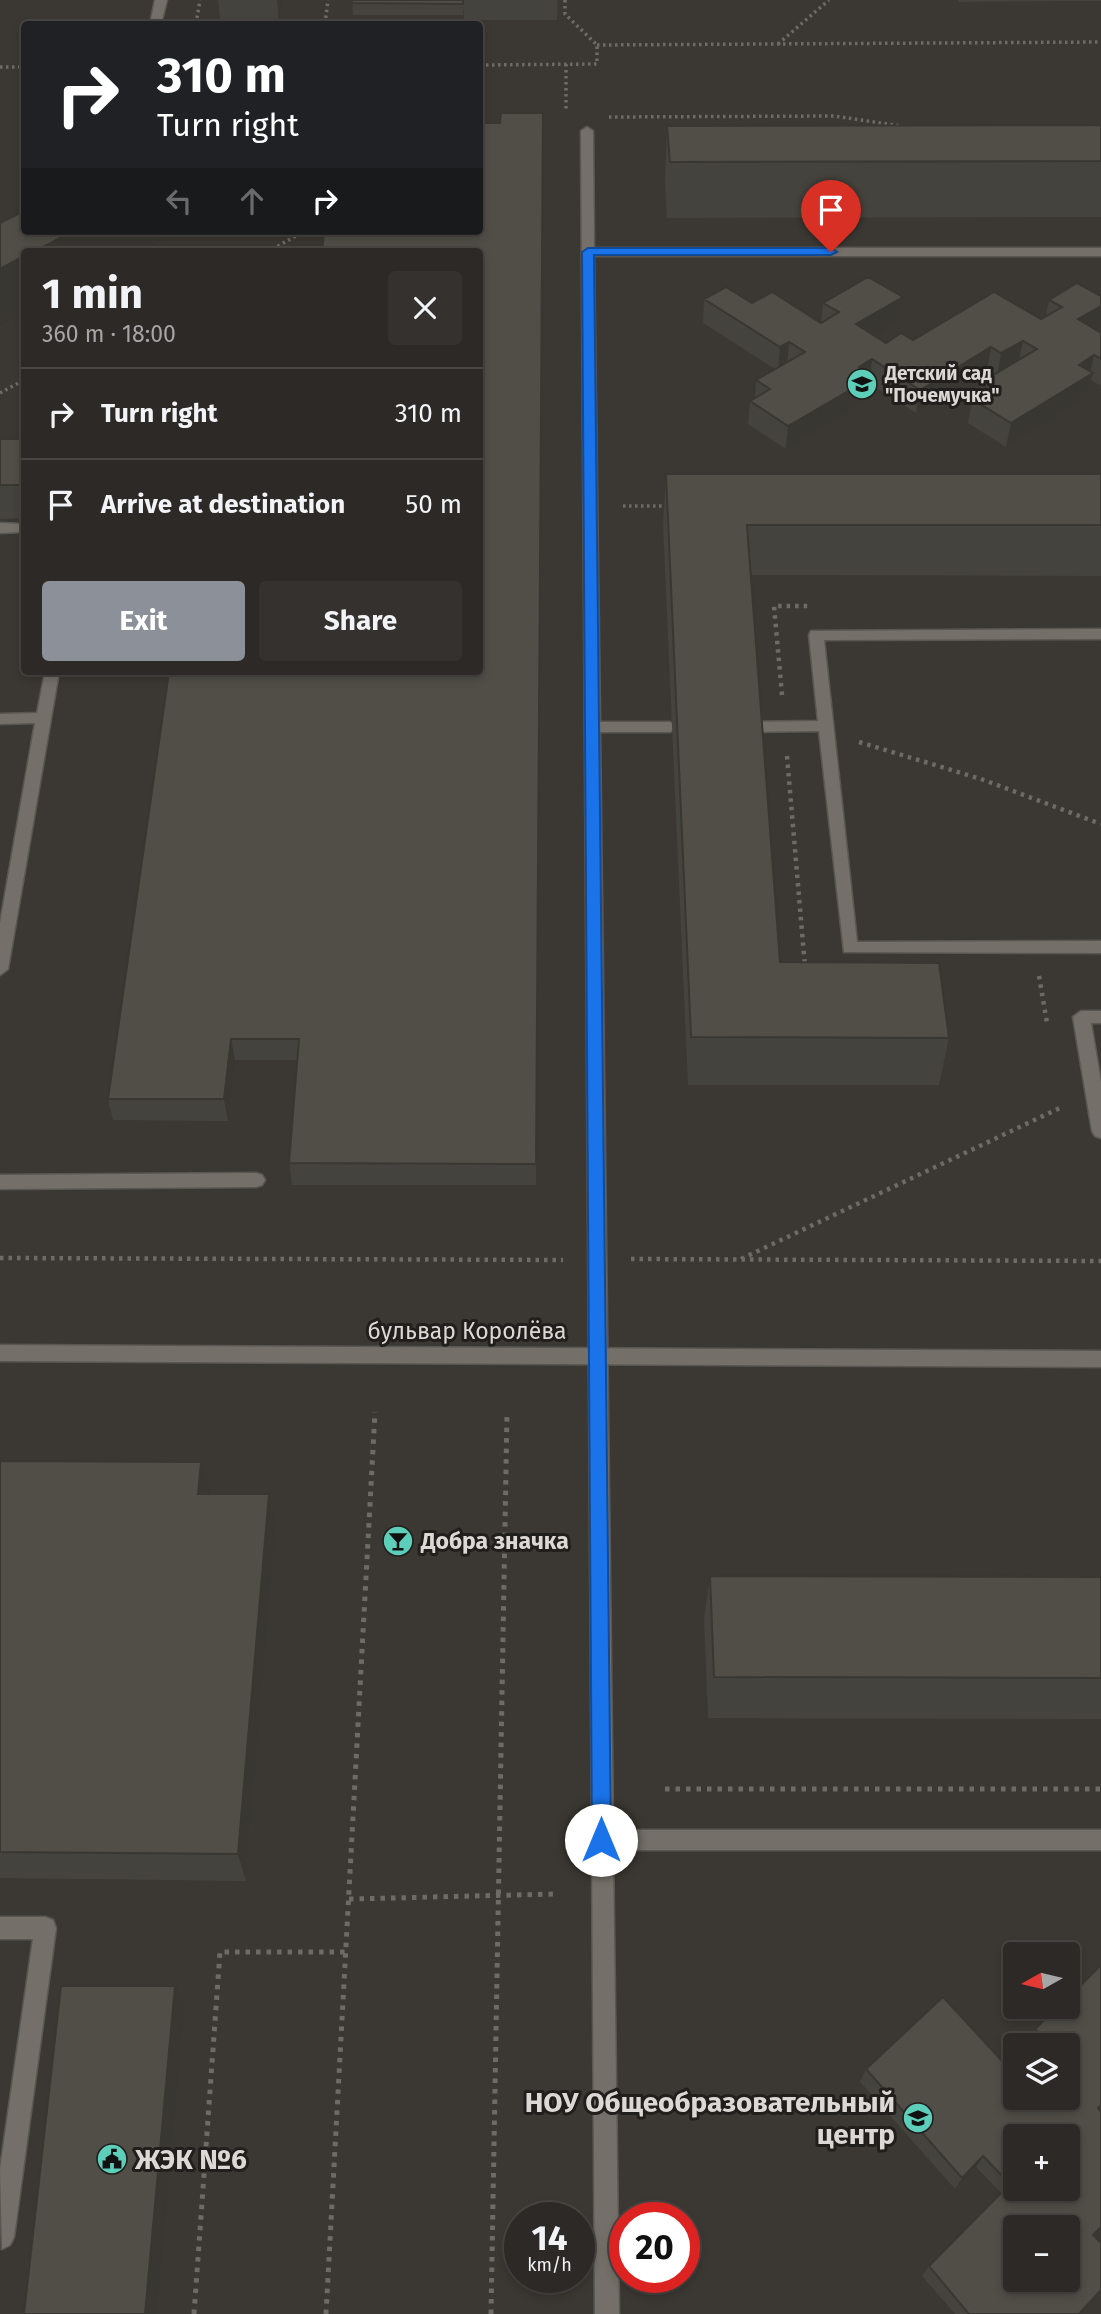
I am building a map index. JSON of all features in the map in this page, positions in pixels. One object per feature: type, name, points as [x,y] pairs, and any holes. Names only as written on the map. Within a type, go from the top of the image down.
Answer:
[{"type":"street","points":[[156,21],[160,0]]},
{"type":"street","points":[[587,131],[596,1356],[607,2314]]},
{"type":"street","points":[[588,252],[1101,251]]},
{"type":"street","points":[[0,528],[21,528]]},
{"type":"street","points":[[1101,634],[816,635],[850,948],[1101,947]]},
{"type":"street","points":[[0,969],[51,675]]},
{"type":"street","points":[[0,719],[44,718]]},
{"type":"street","points":[[592,727],[670,727]]},
{"type":"street","points":[[752,727],[785,727],[827,734]]},
{"type":"street","points":[[1101,1017],[1081,1017],[1101,1131]]},
{"type":"street","points":[[0,1182],[256,1180]]},
{"type":"street","name":"бульвар Королёва","points":[[0,1353],[1101,1359]]},
{"type":"street","points":[[601,1840],[1101,1840]]},
{"type":"street","points":[[0,1928],[45,1928],[2,2237]]},
{"type":"path","points":[[196,21],[200,0]]},
{"type":"path","points":[[325,21],[328,0]]},
{"type":"path","points":[[483,65],[597,64],[597,46],[565,13],[565,0]]},
{"type":"path","points":[[777,44],[829,0]]},
{"type":"path","points":[[597,46],[1101,42]]},
{"type":"path","points":[[0,67],[21,67]]},
{"type":"path","points":[[606,117],[834,116],[912,128]]},
{"type":"path","points":[[274,248],[296,235]]},
{"type":"path","points":[[0,393],[21,382]]},
{"type":"path","points":[[590,506],[673,506]]},
{"type":"path","points":[[806,973],[774,606],[815,606]]},
{"type":"path","points":[[827,734],[981,779],[1101,824]]},
{"type":"path","points":[[1048,1025],[1038,971],[1051,971]]},
{"type":"path","points":[[739,1260],[1062,1106],[1060,1093]]},
{"type":"path","points":[[0,1258],[1101,1261]]},
{"type":"path","points":[[326,2314],[375,1412]]},
{"type":"path","points":[[491,2314],[507,1413]]},
{"type":"path","points":[[665,1789],[1101,1789]]},
{"type":"path","points":[[349,1899],[557,1894]]},
{"type":"path","points":[[194,2314],[220,1952],[345,1952]]},
{"type":"building","points":[[352,0],[463,0],[463,4],[352,3]]},
{"type":"building","points":[[501,113],[543,113],[536,1164],[289,1163],[299,1039],[231,1039],[224,1099],[108,1099],[169,675],[483,675],[483,248],[322,248],[324,235],[483,235],[483,123],[500,123]]},
{"type":"building","points":[[1101,125],[1101,161],[670,162],[667,126]]},
{"type":"building","points":[[21,212],[21,235],[66,235],[41,248],[21,248],[21,258],[0,269],[0,223]]},
{"type":"building","points":[[868,277],[903,297],[856,324],[886,343],[901,333],[913,340],[994,292],[1041,319],[1062,307],[1049,300],[1077,283],[1101,296],[1101,306],[1078,319],[1101,333],[1101,359],[1094,355],[1079,365],[1093,373],[1011,423],[972,399],[989,389],[980,383],[1037,349],[1023,341],[1001,353],[991,347],[920,390],[872,359],[859,367],[874,376],[788,426],[750,401],[770,389],[756,380],[805,352],[789,342],[780,347],[704,299],[726,287],[752,303],[772,292],[821,323],[839,312],[823,303]]},
{"type":"building","points":[[0,439],[21,439],[21,485],[0,485]]},
{"type":"building","points":[[666,474],[1101,474],[1101,525],[747,525],[780,962],[939,963],[949,1038],[691,1037]]},
{"type":"building","points":[[0,1461],[201,1462],[198,1494],[269,1494],[238,1854],[0,1852]]},
{"type":"building","points":[[710,1576],[1101,1577],[1101,1678],[714,1677]]},
{"type":"building","points":[[1101,1965],[1101,2105],[1098,2108],[1101,2112],[1101,2227],[1093,2235],[1101,2243],[1101,2290],[1079,2314],[969,2314],[929,2266],[1003,2191],[1003,2201],[1080,2201],[1080,2124],[1003,2124],[1003,2177],[983,2156],[962,2178],[866,2069],[943,1997],[1003,2062],[1003,2110],[1080,2110],[1080,2033],[1039,2033],[1035,2029],[1044,2020],[1080,2020],[1080,1986]]},
{"type":"building","name":"ЖЭК №6","points":[[61,1986],[175,1986],[145,2314],[24,2314]]},
{"type":"place","name":"Детский сад \"Почемучка\"","points":[[862,384]]},
{"type":"place","name":"Добра значка","points":[[398,1541]]},
{"type":"place","name":"НОУ Общеобразовательный центр","points":[[918,2118]]},
{"type":"place","name":"ЖЭК №6","points":[[112,2159]]},
{"type":"route","points":[[601,1840],[588,252],[831,252]]}]
